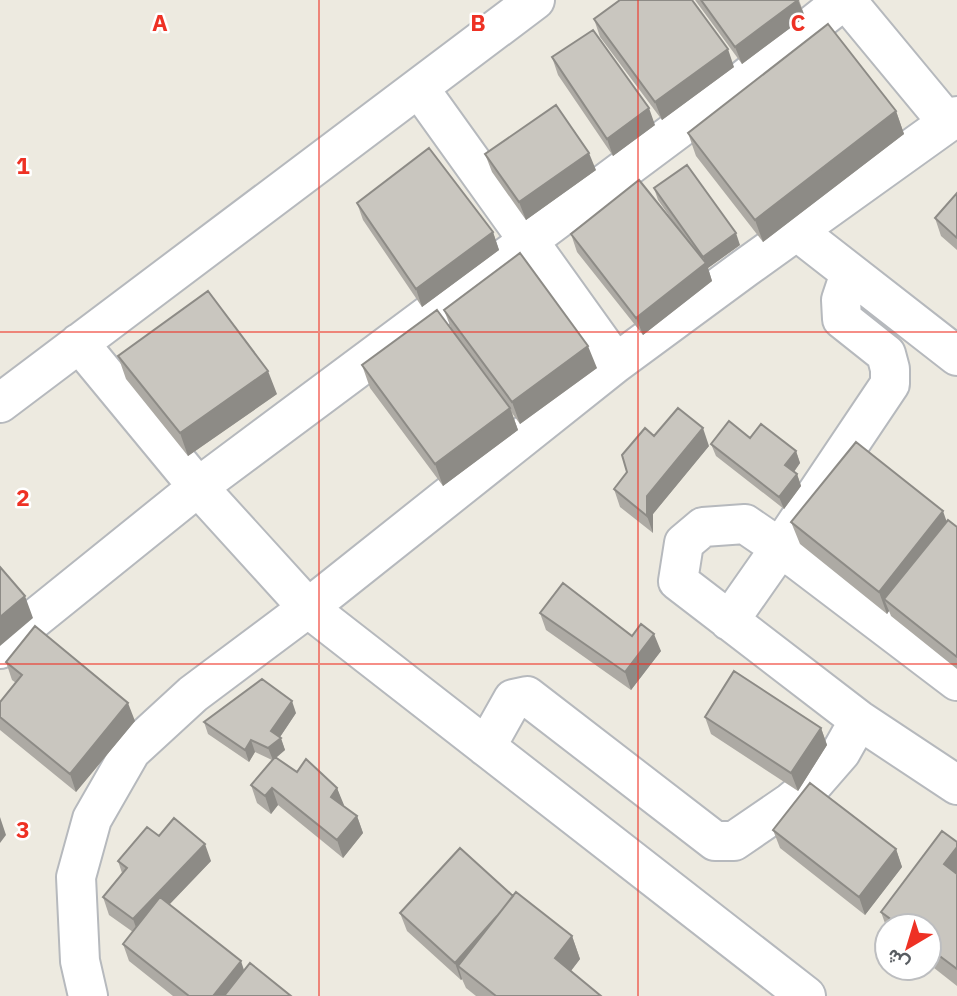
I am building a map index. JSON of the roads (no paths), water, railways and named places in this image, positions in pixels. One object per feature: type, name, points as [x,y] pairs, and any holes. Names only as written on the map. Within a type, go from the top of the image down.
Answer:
[{"type":"street","points":[[0,403],[534,0]]},
{"type":"street","points":[[0,649],[198,487],[736,86],[845,0],[953,120],[616,363],[308,608],[193,694],[131,751],[92,819],[76,877],[79,961],[88,996]]},
{"type":"street","points":[[419,88],[616,363]]},
{"type":"street","points":[[798,232],[957,356]]},
{"type":"street","points":[[729,621],[890,384],[886,354],[842,319],[841,300],[850,273]]},
{"type":"street","points":[[79,343],[198,487],[308,608],[806,996]]},
{"type":"street","points":[[957,681],[745,524],[703,527],[684,543],[678,581],[859,720],[957,785]]},
{"type":"street","points":[[486,747],[513,699],[527,696],[715,841],[734,841],[814,783],[841,752],[859,720]]}]
